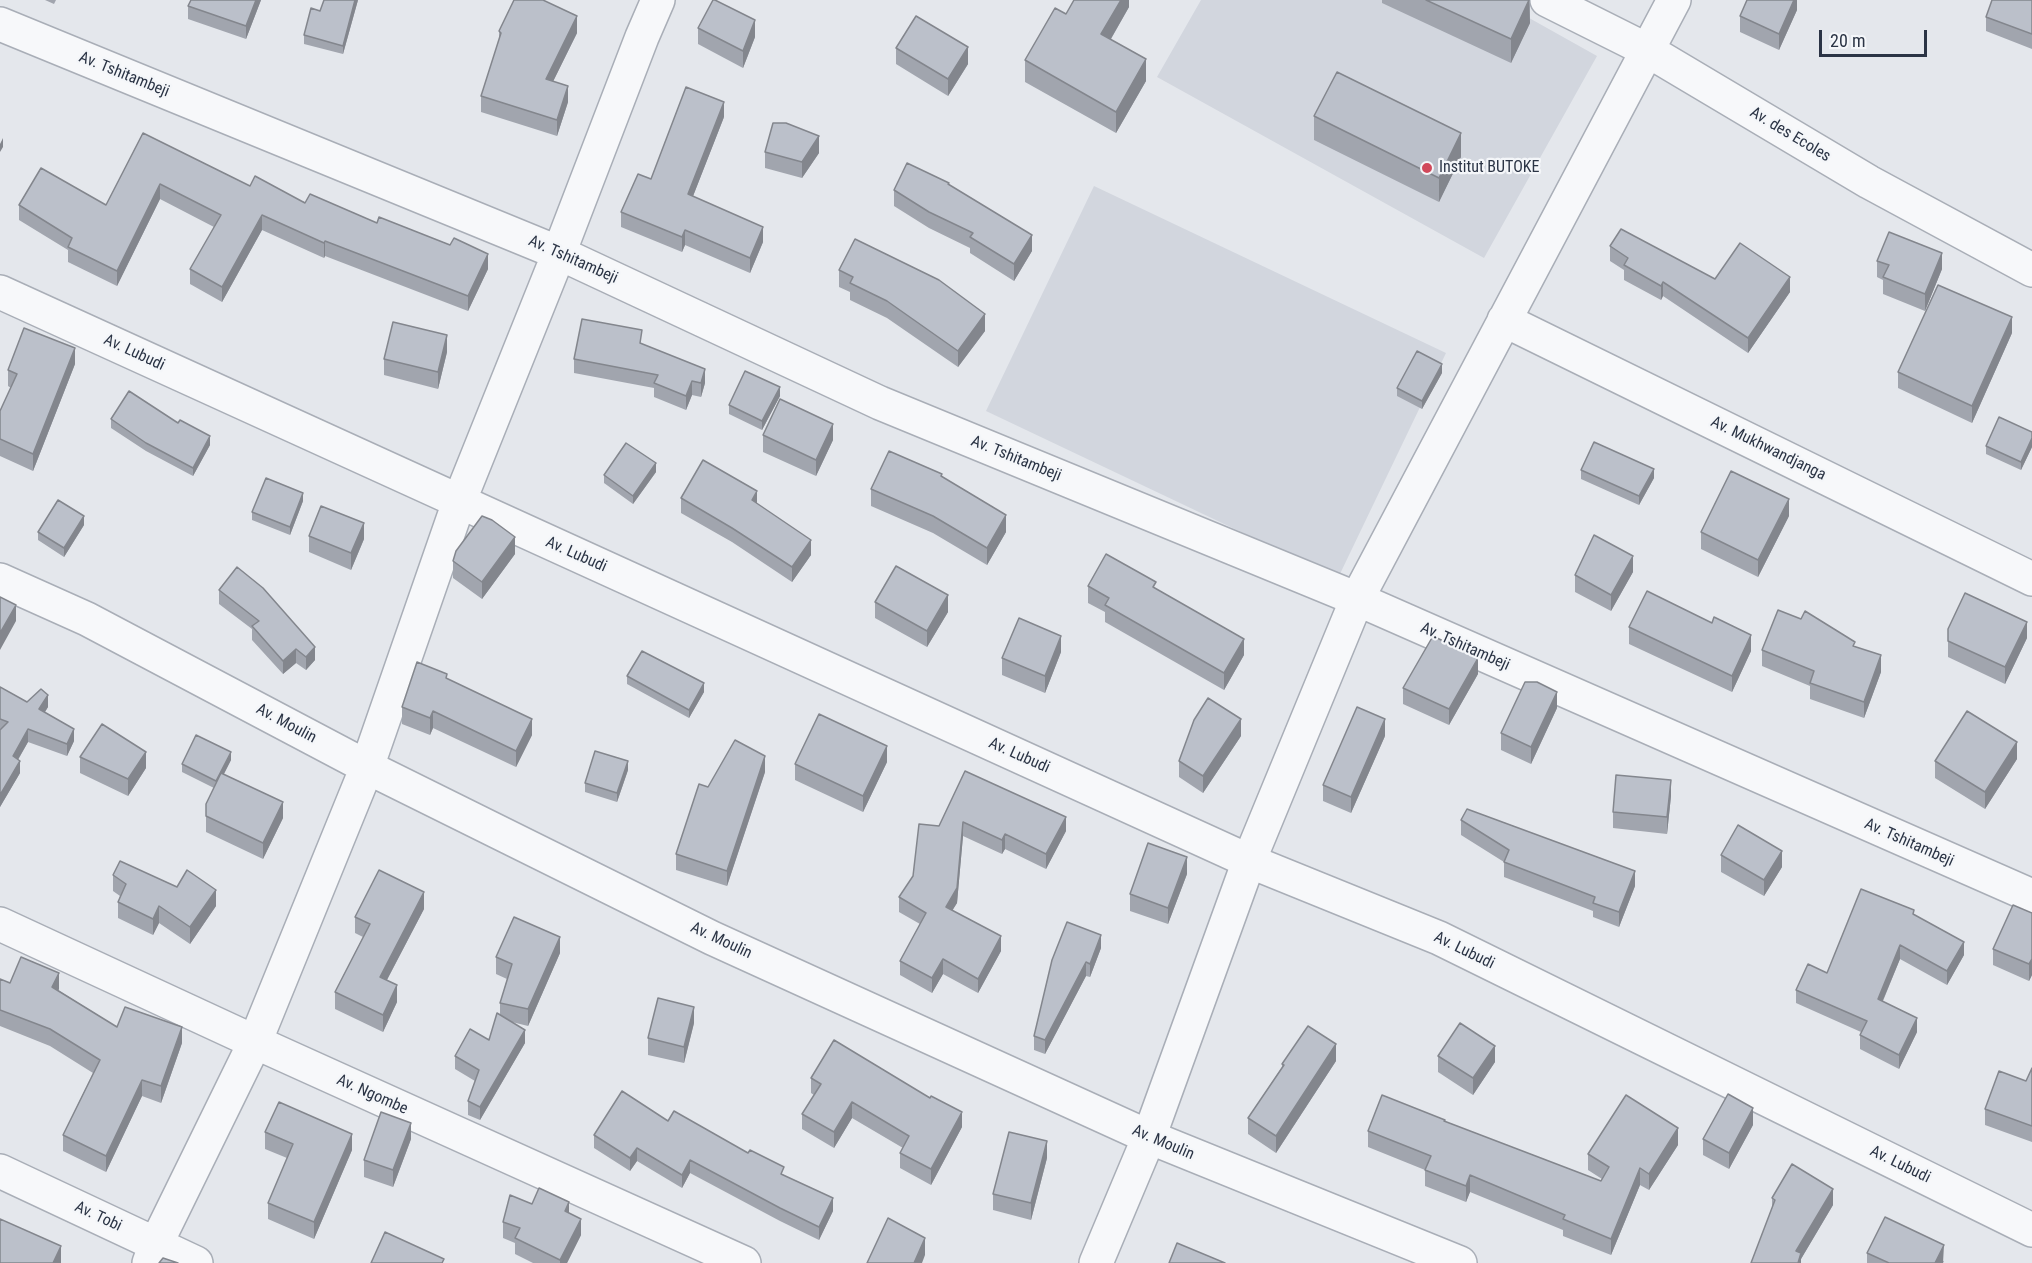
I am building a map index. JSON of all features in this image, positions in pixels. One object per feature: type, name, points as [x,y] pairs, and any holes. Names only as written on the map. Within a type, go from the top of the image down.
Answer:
[{"type":"street","points":[[153,1253],[255,1042],[367,767],[459,502],[658,0]]},
{"type":"street","name":"Av. des Ecoles","points":[[1547,0],[1647,50],[1869,182],[2032,270]]},
{"type":"street","points":[[1096,1263],[1149,1137],[1249,861],[1357,599],[1674,0]]},
{"type":"street","name":"Av. Tshitambeji","points":[[0,24],[559,253],[879,403],[1357,599],[2032,897]]},
{"type":"street","name":"Av. Lubudi","points":[[0,292],[1249,861],[1439,938],[2032,1230]]},
{"type":"street","name":"Av. Mukhwandjanga","points":[[1504,320],[2032,579]]},
{"type":"street","name":"Av. Moulin","points":[[0,580],[87,619],[367,767],[712,938],[1149,1137],[1460,1263]]},
{"type":"street","name":"Av. Ngombe","points":[[0,924],[744,1263]]},
{"type":"street","name":"Av. Tobi","points":[[0,1171],[153,1253],[196,1263]]},
{"type":"shaded area","name":"Institut BUTOKE","points":[[1201,0],[1497,0],[1597,56],[1484,258],[1157,77]]},
{"type":"shaded area","points":[[1094,186],[1446,353],[1338,578],[986,411]]},
{"type":"building","points":[[191,0],[256,0],[246,26],[188,6]]},
{"type":"building","points":[[324,0],[355,0],[343,46],[304,35],[311,8],[320,11]]},
{"type":"building","points":[[514,0],[543,0],[577,16],[546,79],[568,86],[557,120],[481,96],[501,33],[499,31]]},
{"type":"building","points":[[713,0],[755,20],[743,51],[698,28]]},
{"type":"building","points":[[1074,0],[1121,0],[1101,34],[1146,59],[1116,112],[1025,60],[1055,8],[1066,14]]},
{"type":"building","points":[[1426,0],[1529,0],[1511,39]]},
{"type":"building","points":[[1747,0],[1794,0],[1779,34],[1740,16]]},
{"type":"building","points":[[1992,0],[2032,0],[2032,34],[1986,17]]},
{"type":"building","points":[[916,16],[968,47],[948,79],[896,48]]},
{"type":"building","points":[[1337,72],[1461,133],[1439,178],[1314,116]]},
{"type":"building","points":[[686,87],[724,102],[688,194],[763,227],[750,258],[685,230],[682,237],[621,212],[638,174],[651,179]]},
{"type":"building","points":[[773,123],[786,123],[819,136],[802,162],[765,152]]},
{"type":"building","points":[[143,133],[250,186],[255,176],[305,203],[310,194],[377,223],[379,217],[450,245],[454,238],[488,254],[468,296],[325,241],[324,243],[262,215],[222,287],[190,269],[221,215],[160,184],[117,271],[68,247],[72,238],[19,205],[41,168],[106,205]]},
{"type":"building","points":[[907,163],[949,183],[1032,235],[1014,264],[970,237],[973,233],[929,212],[894,190]]},
{"type":"building","points":[[1621,229],[1715,279],[1740,243],[1790,277],[1748,338],[1663,282],[1661,286],[1624,265],[1628,258],[1610,246]]},
{"type":"building","points":[[1889,232],[1942,253],[1925,294],[1883,277],[1889,265],[1877,261]]},
{"type":"building","points":[[855,239],[939,280],[985,314],[958,351],[887,301],[850,283],[853,277],[839,270]]},
{"type":"building","points":[[1938,285],[2012,317],[1972,406],[1898,372]]},
{"type":"building","points":[[582,319],[642,330],[640,343],[705,369],[701,383],[692,381],[686,396],[654,383],[658,375],[574,359]]},
{"type":"building","points":[[393,322],[447,335],[438,372],[384,359]]},
{"type":"building","points":[[24,328],[75,348],[33,454],[0,439],[0,411],[17,374],[8,370]]},
{"type":"building","points":[[1417,351],[1442,364],[1422,401],[1397,388]]},
{"type":"building","points":[[745,371],[780,387],[762,421],[729,405]]},
{"type":"building","points":[[129,391],[178,423],[180,420],[210,436],[193,468],[146,443],[111,419]]},
{"type":"building","points":[[780,399],[833,424],[816,460],[763,435]]},
{"type":"building","points":[[1999,417],[2032,432],[2032,438],[2021,462],[1986,446]]},
{"type":"building","points":[[1594,442],[1654,469],[1639,496],[1581,470]]},
{"type":"building","points":[[626,443],[656,463],[633,496],[604,475]]},
{"type":"building","points":[[889,451],[942,474],[941,476],[1006,515],[987,548],[933,516],[871,489]]},
{"type":"building","points":[[703,460],[757,491],[752,500],[811,540],[792,567],[681,498]]},
{"type":"building","points":[[1731,471],[1789,499],[1758,560],[1701,532]]},
{"type":"building","points":[[266,478],[303,493],[290,527],[252,512]]},
{"type":"building","points":[[58,500],[84,516],[64,548],[38,532]]},
{"type":"building","points":[[321,506],[364,523],[351,553],[309,536]]},
{"type":"building","points":[[482,516],[492,520],[515,537],[482,582],[453,561],[456,551]]},
{"type":"building","points":[[1594,535],[1633,556],[1611,595],[1575,575]]},
{"type":"building","points":[[1106,554],[1156,582],[1153,587],[1244,639],[1224,673],[1105,605],[1109,598],[1088,586]]},
{"type":"building","points":[[896,566],[948,595],[927,631],[875,602]]},
{"type":"building","points":[[237,567],[263,588],[315,647],[306,657],[296,649],[283,661],[252,626],[259,621],[219,590]]},
{"type":"building","points":[[1647,591],[1712,623],[1714,617],[1751,635],[1732,676],[1629,627]]},
{"type":"building","points":[[1965,593],[2027,622],[2005,667],[1948,641],[1948,629]]},
{"type":"building","points":[[0,597],[16,605],[0,633]]},
{"type":"building","points":[[1778,610],[1801,619],[1805,611],[1855,642],[1853,646],[1881,655],[1864,702],[1810,683],[1814,671],[1762,650]]},
{"type":"building","points":[[1019,618],[1061,636],[1045,676],[1002,658]]},
{"type":"building","points":[[1433,636],[1478,658],[1449,709],[1403,688]]},
{"type":"building","points":[[642,651],[704,683],[689,710],[627,676]]},
{"type":"building","points":[[417,662],[447,674],[446,678],[532,719],[516,751],[433,711],[430,718],[402,707]]},
{"type":"building","points":[[1525,682],[1537,682],[1557,692],[1531,747],[1501,733]]},
{"type":"building","points":[[0,687],[27,702],[41,689],[48,695],[39,709],[74,729],[67,744],[28,729],[13,756],[20,761],[0,795],[0,730],[8,722],[0,719]]},
{"type":"building","points":[[1208,698],[1241,719],[1203,776],[1179,761],[1194,720]]},
{"type":"building","points":[[1357,707],[1385,719],[1351,797],[1323,785]]},
{"type":"building","points":[[1967,711],[2017,742],[1985,792],[1935,761]]},
{"type":"building","points":[[819,714],[887,746],[863,796],[795,764]]},
{"type":"building","points":[[102,724],[146,752],[128,779],[80,757]]},
{"type":"building","points":[[196,735],[231,752],[216,781],[182,764]]},
{"type":"building","points":[[735,740],[765,756],[727,871],[676,854],[699,784],[708,787]]},
{"type":"building","points":[[595,751],[628,761],[617,793],[585,783]]},
{"type":"building","points":[[965,771],[1066,817],[1046,854],[1005,834],[1002,840],[963,822],[957,888],[946,907],[1001,936],[978,979],[943,959],[932,978],[900,961],[926,913],[899,897],[913,876],[919,824],[939,826]]},
{"type":"building","points":[[221,773],[283,802],[263,843],[206,816],[206,804]]},
{"type":"building","points":[[1616,775],[1671,780],[1667,817],[1613,812]]},
{"type":"building","points":[[1467,809],[1635,871],[1619,912],[1593,903],[1595,897],[1504,862],[1509,850],[1461,820]]},
{"type":"building","points":[[1738,825],[1782,851],[1764,880],[1721,855]]},
{"type":"building","points":[[1148,843],[1187,857],[1168,908],[1130,894]]},
{"type":"building","points":[[120,861],[177,887],[187,870],[216,890],[190,927],[159,906],[153,919],[118,902],[126,884],[113,875]]},
{"type":"building","points":[[379,870],[424,892],[380,977],[397,985],[383,1015],[335,992],[370,924],[355,917]]},
{"type":"building","points":[[1861,889],[1914,910],[1913,914],[1964,942],[1947,971],[1900,945],[1878,999],[1917,1018],[1899,1055],[1860,1035],[1867,1021],[1796,990],[1808,964],[1827,973]]},
{"type":"building","points":[[2013,905],[2032,913],[2032,959],[2029,964],[1993,949]]},
{"type":"building","points":[[514,917],[560,937],[528,1009],[500,1003],[512,964],[496,957]]},
{"type":"building","points":[[1067,922],[1101,935],[1090,964],[1086,962],[1045,1040],[1034,1036],[1052,960]]},
{"type":"building","points":[[21,957],[59,973],[52,987],[117,1027],[125,1007],[182,1027],[161,1086],[142,1080],[106,1156],[63,1135],[100,1060],[50,1029],[0,1010],[0,979],[10,983]]},
{"type":"building","points":[[658,998],[694,1007],[684,1047],[648,1038]]},
{"type":"building","points":[[497,1013],[525,1030],[480,1107],[468,1101],[479,1070],[455,1056],[470,1029],[489,1040]]},
{"type":"building","points":[[1460,1023],[1495,1046],[1473,1078],[1438,1056]]},
{"type":"building","points":[[1308,1026],[1336,1044],[1276,1136],[1248,1118]]},
{"type":"building","points":[[834,1040],[930,1098],[931,1096],[962,1112],[931,1169],[900,1153],[909,1136],[852,1102],[834,1132],[802,1114],[821,1084],[811,1078]]},
{"type":"building","points":[[2032,1068],[2032,1126],[1985,1109],[1999,1071],[2026,1081]]},
{"type":"building","points":[[622,1091],[668,1121],[674,1111],[748,1153],[750,1150],[784,1167],[781,1174],[833,1198],[819,1227],[690,1160],[682,1175],[637,1148],[630,1158],[594,1135]]},
{"type":"building","points":[[1728,1094],[1753,1108],[1729,1153],[1703,1139]]},
{"type":"building","points":[[1382,1095],[1601,1181],[1609,1167],[1588,1154],[1626,1095],[1678,1128],[1649,1174],[1640,1168],[1611,1239],[1563,1219],[1565,1215],[1470,1175],[1466,1186],[1425,1170],[1431,1156],[1368,1131]]},
{"type":"building","points":[[279,1102],[352,1134],[314,1222],[268,1203],[293,1144],[265,1132]]},
{"type":"building","points":[[381,1112],[411,1123],[393,1170],[364,1160]]},
{"type":"building","points":[[1009,1132],[1047,1141],[1031,1203],[993,1194]]},
{"type":"building","points":[[1792,1164],[1833,1189],[1796,1251],[1801,1253],[1798,1263],[1751,1263],[1775,1200],[1772,1198]]},
{"type":"building","points":[[539,1188],[569,1202],[565,1211],[581,1219],[560,1260],[515,1238],[520,1228],[503,1222],[510,1195],[532,1204]]},
{"type":"building","points":[[1885,1217],[1944,1245],[1935,1263],[1889,1263],[1867,1253]]},
{"type":"building","points":[[888,1218],[925,1238],[914,1263],[867,1263]]},
{"type":"building","points":[[0,1219],[61,1246],[53,1263],[0,1263]]},
{"type":"building","points":[[385,1232],[444,1259],[442,1263],[371,1263]]},
{"type":"building","points":[[1177,1243],[1225,1263],[1169,1263]]},
{"type":"building","points":[[163,1258],[178,1263],[159,1263]]},
{"type":"place","name":"Institut BUTOKE","points":[[1427,168]]}]
